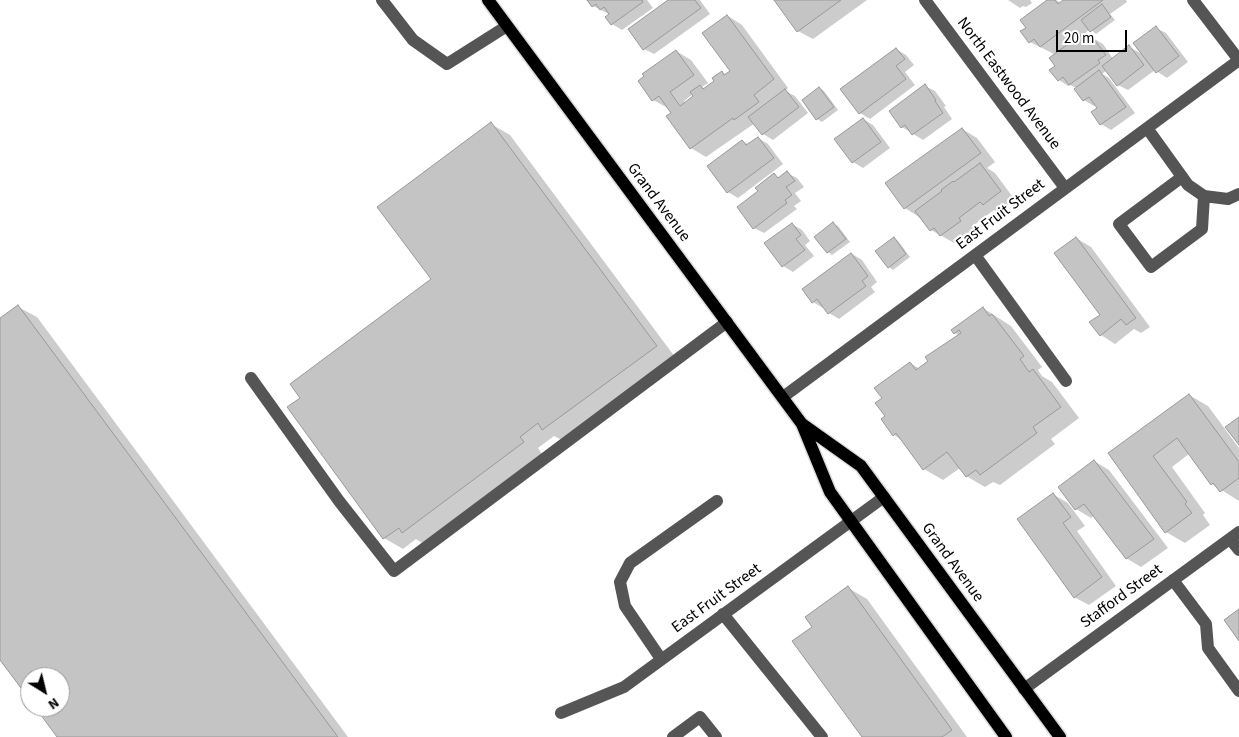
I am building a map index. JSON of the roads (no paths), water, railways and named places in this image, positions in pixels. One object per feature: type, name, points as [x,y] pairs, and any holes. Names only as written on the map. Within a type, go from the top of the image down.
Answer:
[{"type":"main road","name":"Grand Avenue","points":[[488,0],[802,424],[830,492],[1006,737]]},
{"type":"main road","name":"Grand Avenue","points":[[802,424],[861,466],[1060,737]]},
{"type":"street","points":[[382,0],[414,40],[447,64],[507,26]]},
{"type":"street","name":"North Eastwood Avenue","points":[[925,0],[1065,188]]},
{"type":"street","points":[[1193,0],[1239,60]]},
{"type":"street","name":"East Fruit Street","points":[[783,397],[1239,60]]},
{"type":"street","points":[[1147,128],[1188,185],[1204,196],[1228,199],[1239,194]]},
{"type":"street","points":[[1182,177],[1119,224],[1151,266],[1202,229],[1204,196]]},
{"type":"street","points":[[975,255],[1066,381]]},
{"type":"street","points":[[252,378],[339,500],[394,571],[727,322]]},
{"type":"street","name":"East Fruit Street","points":[[561,713],[624,687],[884,497]]},
{"type":"street","points":[[662,659],[625,606],[620,582],[630,563],[718,500]]},
{"type":"street","points":[[1234,535],[1239,550]]},
{"type":"street","name":"Stafford Street","points":[[1024,688],[1234,535]]},
{"type":"street","points":[[1173,580],[1206,624],[1208,648],[1239,691]]},
{"type":"street","points":[[723,614],[820,736]]},
{"type":"street","points":[[673,737],[700,718],[716,737]]}]
